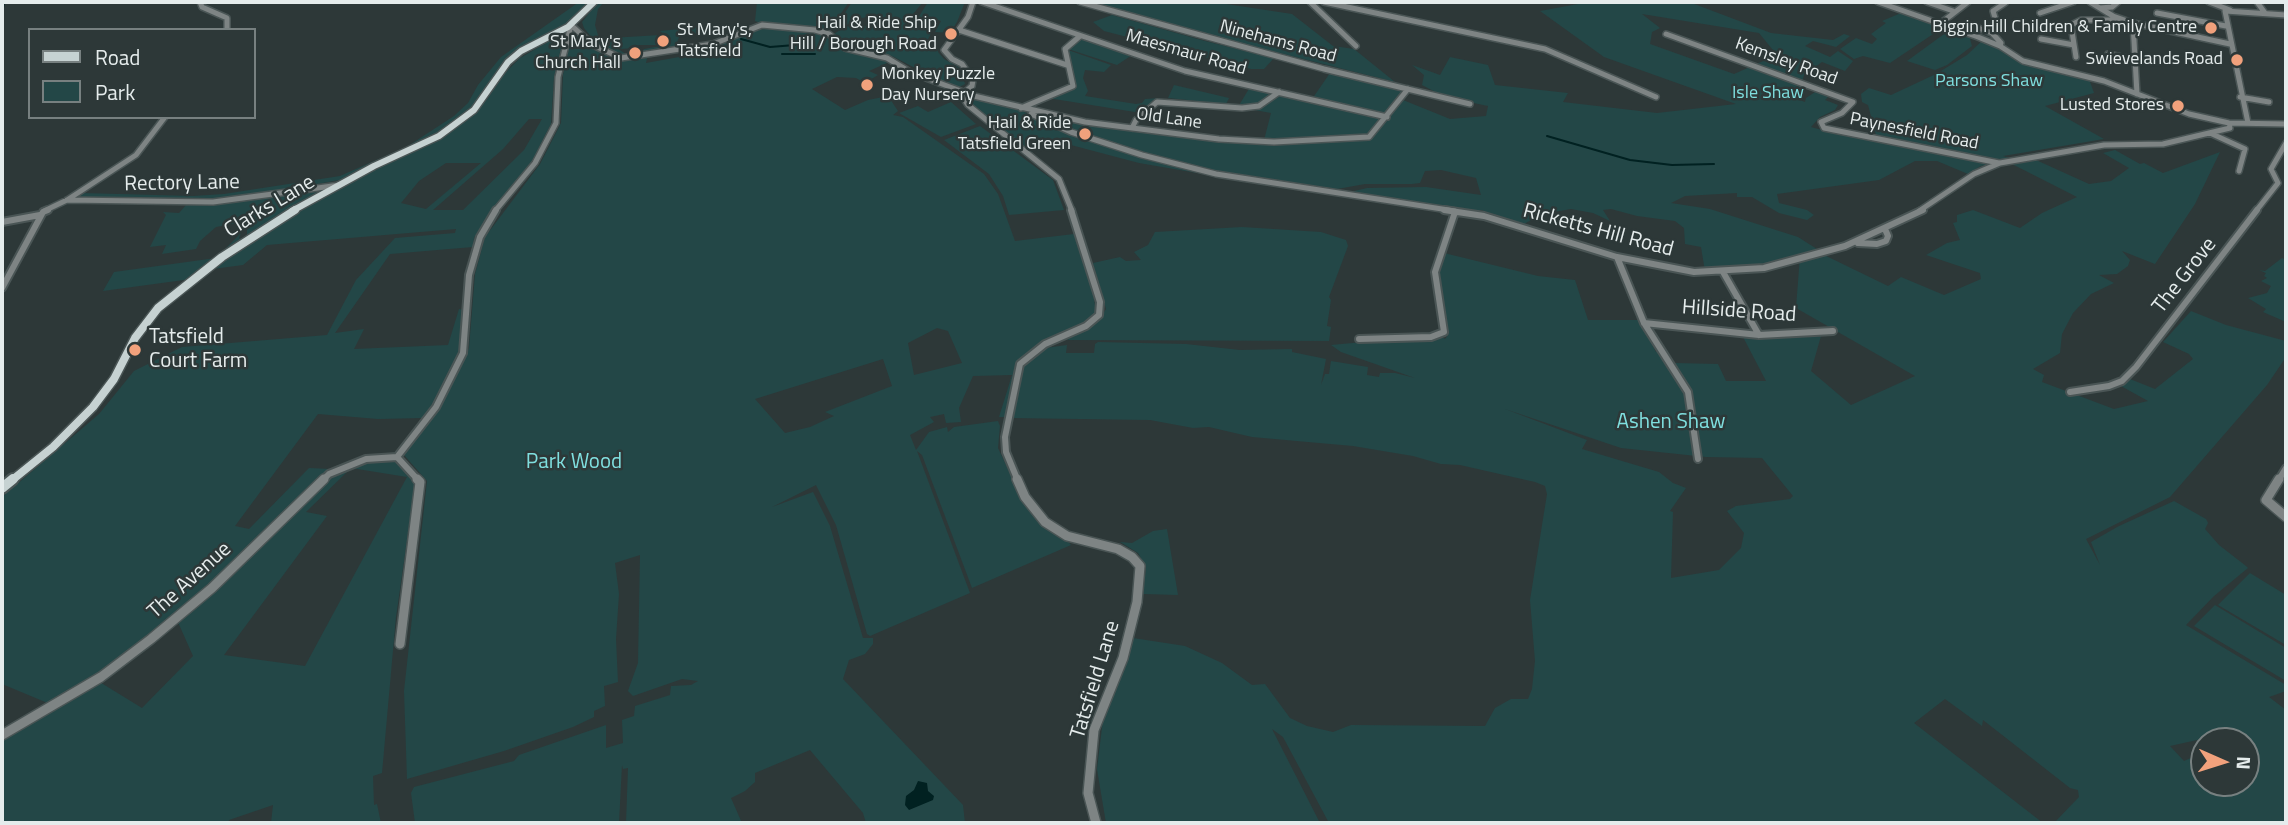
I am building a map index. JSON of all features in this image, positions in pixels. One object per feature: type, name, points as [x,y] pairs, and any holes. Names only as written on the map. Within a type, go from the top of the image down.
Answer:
[{"type":"main road","name":"Clarks Lane","points":[[2,488],[53,447],[87,413],[114,379],[145,321],[158,308],[239,245],[340,185],[439,136],[474,110],[508,62],[521,51],[571,25],[594,2]]},
{"type":"street","points":[[200,2],[202,7],[227,18],[228,28]]},
{"type":"street","points":[[965,94],[972,86],[973,80],[962,64],[952,59],[944,50],[968,17],[973,2]]},
{"type":"street","name":"Maesmaur Road","points":[[982,2],[1185,71],[1387,117]]},
{"type":"street","name":"Ninehams Road","points":[[1080,2],[1168,28],[1470,104]]},
{"type":"street","points":[[1310,2],[1356,46]]},
{"type":"street","points":[[1324,2],[1545,49],[1656,96]]},
{"type":"street","points":[[1878,2],[2000,46],[2023,61],[2104,81],[2189,114],[2229,122],[2286,124]]},
{"type":"street","points":[[1927,2],[1953,11]]},
{"type":"street","points":[[1941,23],[1953,11],[1968,2]]},
{"type":"street","points":[[2040,13],[2074,2]]},
{"type":"street","points":[[2090,2],[2122,20],[2230,44]]},
{"type":"street","points":[[2099,8],[2112,7],[2118,2]]},
{"type":"street","points":[[2209,2],[2230,10],[2286,15]]},
{"type":"street","points":[[2257,2],[2265,13]]},
{"type":"street","points":[[1992,33],[1996,21],[1993,11],[2005,3]]},
{"type":"street","points":[[2230,10],[2224,14],[2240,97],[2248,123]]},
{"type":"street","points":[[2157,13],[2226,26]]},
{"type":"street","points":[[2076,57],[2071,25],[2081,20],[2122,20]]},
{"type":"street","points":[[2133,23],[2137,94]]},
{"type":"street","points":[[1967,24],[1992,33],[2001,43],[2000,46]]},
{"type":"street","points":[[400,643],[420,482],[397,457],[436,407],[463,353],[468,275],[480,237],[491,216],[535,163],[556,123],[558,77],[571,25]]},
{"type":"street","name":"Old Lane","points":[[571,25],[593,45],[621,58],[713,44],[763,25],[815,30],[828,34],[845,47],[887,58],[910,72],[965,94],[1085,122],[1206,138],[1274,142],[1373,135],[1387,117]]},
{"type":"street","points":[[958,30],[1067,65]]},
{"type":"street","name":"Kemsley Road","points":[[1667,34],[1853,102],[1842,113],[1821,122],[1824,128]]},
{"type":"street","points":[[1021,109],[1073,86],[1065,49],[1080,36]]},
{"type":"street","points":[[2041,39],[2074,45]]},
{"type":"street","points":[[2108,54],[2135,60]]},
{"type":"street","points":[[1387,117],[1408,89]]},
{"type":"street","points":[[1132,128],[1136,120],[1157,102],[1242,108],[1259,106],[1279,92]]},
{"type":"street","name":"Tatsfield Lane","points":[[965,94],[965,102],[976,113],[1059,179],[1081,234],[1100,302],[1099,315],[1086,326],[1054,340],[1020,364],[1004,437],[1006,452],[1025,497],[1045,522],[1067,536],[1118,549],[1132,557],[1140,566],[1137,602],[1123,658],[1094,730],[1088,793],[1096,823]]},
{"type":"street","points":[[2240,97],[2269,104],[2266,95]]},
{"type":"street","name":"Ricketts Hill Road","points":[[1021,109],[1071,132],[1142,155],[1216,174],[1411,203],[1490,218],[1618,257],[1694,272],[1764,268],[1852,243],[1877,244],[1886,240],[1888,236],[1885,229],[1903,217],[1945,197],[1983,168],[2000,163]]},
{"type":"street","points":[[2,222],[40,215],[66,200],[136,155],[163,119]]},
{"type":"street","points":[[2000,163],[2105,145],[2163,144],[2230,128],[2229,122]]},
{"type":"street","name":"Paynesfield Road","points":[[1824,128],[2000,163]]},
{"type":"street","points":[[2210,133],[2245,149],[2239,172]]},
{"type":"street","name":"The Grove","points":[[2070,393],[2122,381],[2136,367],[2278,183],[2271,169],[2286,143]]},
{"type":"street","name":"Rectory Lane","points":[[66,200],[213,202],[340,185]]},
{"type":"street","points":[[1359,339],[1431,337],[1444,332],[1436,272],[1455,212]]},
{"type":"street","points":[[2,288],[40,215]]},
{"type":"street","points":[[1618,257],[1644,323],[1688,392],[1698,459]]},
{"type":"street","points":[[1723,272],[1759,335]]},
{"type":"street","name":"Hillside Road","points":[[1644,323],[1759,335],[1833,331]]},
{"type":"street","name":"The Avenue","points":[[2,735],[101,677],[151,639],[212,588],[329,474],[366,459],[397,457]]},
{"type":"street","points":[[2285,473],[2266,500],[2286,517]]},
{"type":"green space","points":[[579,2],[589,2],[565,25],[519,51],[473,108],[436,135],[345,179],[250,196],[184,200],[72,198],[81,193],[193,196],[224,194],[340,176],[408,146],[454,116],[468,103],[478,85],[501,57]]},
{"type":"green space","points":[[598,2],[604,2],[598,9],[595,25],[600,42],[610,46],[611,38],[660,35],[657,45],[618,49],[626,54],[638,56],[644,49],[666,45],[668,38],[660,31],[701,27],[700,33],[680,35],[675,47],[646,56],[624,57],[597,44],[584,28],[582,22]]},
{"type":"green space","points":[[757,2],[849,2],[830,29],[822,29],[755,21]]},
{"type":"green space","points":[[852,2],[923,2],[914,13],[915,17],[896,20],[918,18],[928,2],[965,2],[950,33],[935,32],[941,21],[938,20],[925,45],[938,48],[944,59],[960,68],[965,84],[959,87],[948,85],[892,56],[849,46],[832,35],[847,26],[852,28],[894,21],[882,17],[874,21],[870,19],[872,16],[850,20],[851,23],[833,31]]},
{"type":"green space","points":[[1091,2],[1213,2],[1292,14],[1333,46],[1354,49],[1395,82],[1144,19]]},
{"type":"green space","points":[[1589,2],[1689,2],[1771,33],[1833,40],[1844,34],[1850,36],[1836,47],[1813,41],[1805,46],[1830,57],[1838,51],[1853,61],[1845,71],[1822,62],[1804,75],[1797,99],[1805,102],[1806,98],[1818,90],[1830,95],[1825,100],[1838,105],[1811,127],[1864,138],[1876,135],[1868,105],[1862,102],[1861,94],[1869,88],[1891,95],[1936,74],[1967,55],[1983,40],[2044,69],[2089,79],[2094,93],[2045,106],[2104,139],[2003,156],[2012,159],[1981,166],[1968,174],[1937,161],[1915,161],[1879,180],[1777,194],[1779,203],[1807,210],[1814,215],[1807,220],[1779,213],[1752,197],[1737,197],[1737,193],[1685,196],[1671,203],[1710,209],[1798,237],[1820,251],[1818,252],[1888,286],[1901,277],[1944,295],[1981,279],[1980,273],[1926,255],[1947,243],[1960,240],[1953,223],[1957,222],[1957,215],[1973,210],[2020,228],[2042,213],[2077,197],[2012,164],[2036,160],[2089,184],[2111,181],[2129,168],[2103,153],[2115,150],[2163,173],[2220,152],[2195,204],[2155,264],[2122,251],[2130,260],[2128,266],[2117,274],[2099,275],[2114,283],[2091,294],[2073,313],[2062,334],[2060,353],[2033,369],[2044,375],[2042,382],[2114,409],[2148,401],[2121,386],[2130,379],[2155,389],[2193,359],[2189,354],[2163,342],[2191,311],[2226,325],[2286,341],[2286,357],[2267,385],[2170,497],[2086,539],[2100,565],[2091,542],[2174,501],[2206,519],[2208,523],[2205,529],[2219,545],[2248,568],[2214,596],[2186,625],[2286,685],[2286,691],[2269,697],[2286,710],[2286,823],[2054,823],[2079,797],[2078,790],[2070,788],[1983,720],[1982,726],[1945,699],[1914,723],[2043,823],[1329,823],[1283,737],[1272,729],[1320,823],[1106,823],[1097,769],[1103,719],[1133,638],[1185,646],[1222,663],[1252,685],[1265,684],[1290,718],[1307,726],[1333,732],[1351,725],[1485,726],[1495,708],[1511,699],[1528,699],[1532,689],[1535,661],[1530,600],[1547,494],[1545,486],[1535,482],[1460,465],[1441,464],[1413,456],[1353,446],[1252,437],[1209,427],[1193,428],[1150,420],[1010,418],[1024,364],[1045,348],[1067,345],[1066,353],[1094,353],[1095,344],[1098,342],[1186,344],[1240,350],[1292,349],[1292,352],[1326,359],[1321,385],[1325,374],[1329,374],[1331,361],[1368,367],[1367,375],[1379,377],[1380,373],[1395,373],[1415,378],[1341,352],[1331,345],[1439,335],[1445,339],[1448,335],[1438,271],[1444,253],[1538,276],[1575,280],[1588,320],[1639,320],[1656,352],[1659,352],[1685,395],[1691,395],[1674,363],[1718,364],[1726,381],[1766,381],[1743,337],[1821,336],[1811,371],[1851,405],[1915,376],[1796,308],[1800,256],[1759,266],[1705,271],[1701,247],[1685,244],[1684,228],[1675,221],[1611,209],[1603,210],[1610,221],[1593,213],[1571,209],[1542,214],[1524,224],[1481,210],[1475,213],[1346,193],[1367,188],[1426,187],[1481,195],[1476,178],[1441,170],[1425,171],[1420,183],[1365,184],[1337,189],[1219,171],[1203,174],[1139,163],[1052,140],[1027,154],[969,103],[966,99],[968,95],[1021,110],[1052,127],[1091,141],[1029,112],[1154,134],[1263,144],[1271,113],[1238,107],[1250,87],[1310,102],[1330,73],[1408,89],[1403,100],[1450,119],[1486,116],[1488,106],[1445,97],[1422,85],[1424,75],[1412,65],[1440,75],[1450,57],[1488,65],[1495,85],[1568,93],[1563,102],[1657,113],[1736,104],[1604,57],[1540,11]],"holes":[[[1642,14],[1759,33],[1777,55],[1734,74],[1650,44],[1652,32],[1660,28]],[[1505,409],[1621,448],[1706,457],[1762,458],[1793,496],[1790,499],[1736,506],[1727,511],[1744,533],[1741,548],[1719,570],[1671,578],[1673,512],[1670,511],[1686,488],[1673,483],[1659,472],[1582,449],[1587,440]]]},
{"type":"green space","points":[[1901,13],[1945,26],[1890,63],[1863,56],[1854,59],[1840,49],[1856,38],[1872,44],[1877,39],[1871,34],[1886,23],[1882,21]]},
{"type":"green space","points":[[1112,15],[1274,58],[1264,69],[1251,69],[1104,31],[1093,22]]},
{"type":"green space","name":"Park Wood","points":[[777,27],[831,37],[838,44],[877,54],[900,67],[887,63],[869,71],[878,75],[865,83],[856,78],[837,77],[812,89],[845,110],[868,100],[888,96],[898,111],[893,115],[903,117],[984,174],[998,194],[1015,241],[1074,234],[1079,236],[1091,279],[1096,312],[1092,318],[1020,361],[1005,417],[999,417],[1012,375],[973,376],[959,408],[961,422],[946,423],[944,414],[930,417],[934,422],[910,435],[916,450],[929,432],[947,427],[948,432],[954,427],[998,421],[998,448],[1026,507],[1037,521],[1071,545],[972,588],[922,455],[917,451],[970,593],[870,636],[867,634],[836,525],[816,485],[772,507],[813,492],[830,526],[863,638],[873,638],[873,644],[865,654],[849,660],[843,679],[963,805],[965,823],[866,823],[863,813],[810,750],[755,773],[755,782],[731,798],[742,823],[626,823],[628,768],[623,769],[622,765],[619,823],[415,823],[411,793],[414,787],[514,761],[519,755],[606,725],[606,748],[623,743],[622,720],[634,716],[635,706],[670,695],[671,686],[691,685],[698,681],[682,679],[633,696],[628,691],[638,663],[640,555],[615,563],[619,594],[616,639],[618,682],[604,686],[605,706],[594,711],[594,717],[573,727],[504,751],[407,779],[404,691],[427,481],[404,455],[439,407],[469,348],[475,274],[485,237],[540,164],[561,123],[563,75],[573,30],[591,48],[618,61],[647,58],[646,63],[679,57],[680,52],[694,51],[758,30]],"holes":[[[937,328],[948,331],[962,363],[914,375],[908,343]],[[883,359],[892,386],[825,412],[834,416],[810,427],[785,433],[755,399]]]},
{"type":"green space","points":[[1951,29],[1969,35],[1972,46],[1947,65],[1935,70],[1907,61]]},
{"type":"green space","points":[[565,32],[554,77],[551,124],[531,163],[501,199],[474,238],[473,247],[390,254],[335,333],[364,329],[354,349],[448,345],[459,309],[464,310],[459,353],[423,418],[378,419],[318,414],[235,526],[249,529],[309,468],[330,469],[198,598],[105,672],[50,704],[2,684],[2,497],[99,414],[134,371],[182,347],[327,335],[356,280],[395,238],[455,233],[456,229],[267,245],[243,265],[213,269],[293,213],[375,168],[440,138],[477,110],[503,75],[520,58]],"holes":[[[529,119],[542,119],[524,150],[463,210],[433,210],[503,149]],[[446,163],[481,163],[426,209],[401,203],[419,181]]]},
{"type":"green space","points":[[1081,38],[1132,55],[1117,65],[1068,49]]},
{"type":"green space","points":[[1068,50],[1111,65],[1104,72],[1085,70],[1083,78],[1088,91],[1085,96],[1136,104],[1145,99],[1161,98],[1141,113],[1048,98],[1074,87]]},
{"type":"green space","points":[[1174,85],[1229,98],[1226,104],[1168,98]]},
{"type":"green space","points":[[951,102],[976,124],[941,137],[899,113],[918,106],[928,112]]},
{"type":"green space","points":[[980,126],[1053,180],[1064,210],[1009,215],[1003,196],[989,174],[944,140]]},
{"type":"green space","points":[[333,186],[247,237],[247,230],[236,226],[237,223],[216,227],[200,241],[196,249],[162,254],[166,245],[150,247],[166,215],[163,212],[179,213],[187,204],[234,202]]},
{"type":"green space","points":[[1242,227],[1321,232],[1346,240],[1348,246],[1329,297],[1329,341],[1067,340],[1096,324],[1106,309],[1093,263],[1120,257],[1126,261],[1141,260],[1134,252],[1148,245],[1155,232]]},
{"type":"green space","points":[[241,233],[239,238],[243,240],[191,279],[103,291],[114,272],[216,258]]},
{"type":"green space","points":[[2282,258],[2286,260],[2286,322],[2263,312],[2266,309],[2248,298],[2267,293],[2271,286],[2261,281],[2267,278],[2264,276],[2266,273],[2259,270],[2265,271]]},
{"type":"green space","points":[[393,459],[409,473],[415,484],[396,617],[382,773],[373,776],[374,805],[377,804],[381,823],[271,823],[273,805],[229,820],[228,823],[2,823],[2,738],[98,681],[142,708],[193,656],[177,620],[330,476],[364,462]],"holes":[[[351,468],[407,477],[305,666],[224,655],[327,516],[306,512]]]},
{"type":"green space","points":[[1167,529],[1178,595],[1143,594],[1146,567],[1138,553],[1120,542],[1132,543],[1153,531]]},
{"type":"green space","points":[[2250,573],[2286,595],[2286,645],[2218,605]]},
{"type":"green space","points":[[2215,605],[2286,648],[2286,681],[2194,626]]},
{"type":"shaded area","points":[[918,781],[927,783],[928,791],[934,796],[933,800],[909,810],[905,805],[906,796],[914,790]]},
{"type":"waterway","points":[[2,14],[4,2]]},
{"type":"waterway","points":[[741,39],[770,47],[795,45]]},
{"type":"waterway","points":[[782,54],[815,54]]},
{"type":"waterway","points":[[1547,136],[1630,160],[1672,165],[1714,164]]},
{"type":"place","name":"Biggin Hill Children & Family Centre","points":[[2211,28]]},
{"type":"place","name":"Hail & Ride Ship Hill / Borough Road","points":[[951,34]]},
{"type":"place","name":"St Mary's, Tatsfield","points":[[663,41]]},
{"type":"place","name":"St Mary's Church Hall","points":[[635,53]]},
{"type":"place","name":"Swievelands Road","points":[[2237,60]]},
{"type":"place","name":"Monkey Puzzle Day Nursery","points":[[867,85]]},
{"type":"place","name":"Lusted Stores","points":[[2178,106]]},
{"type":"place","name":"Hail & Ride Tatsfield Green","points":[[1085,134]]},
{"type":"place","name":"Tatsfield Court Farm","points":[[135,350]]},
{"type":"park label","name":"Parsons Shaw","points":[[1989,82]]},
{"type":"park label","name":"Isle Shaw","points":[[1768,94]]},
{"type":"park label","name":"Ashen Shaw","points":[[1671,423]]}]
